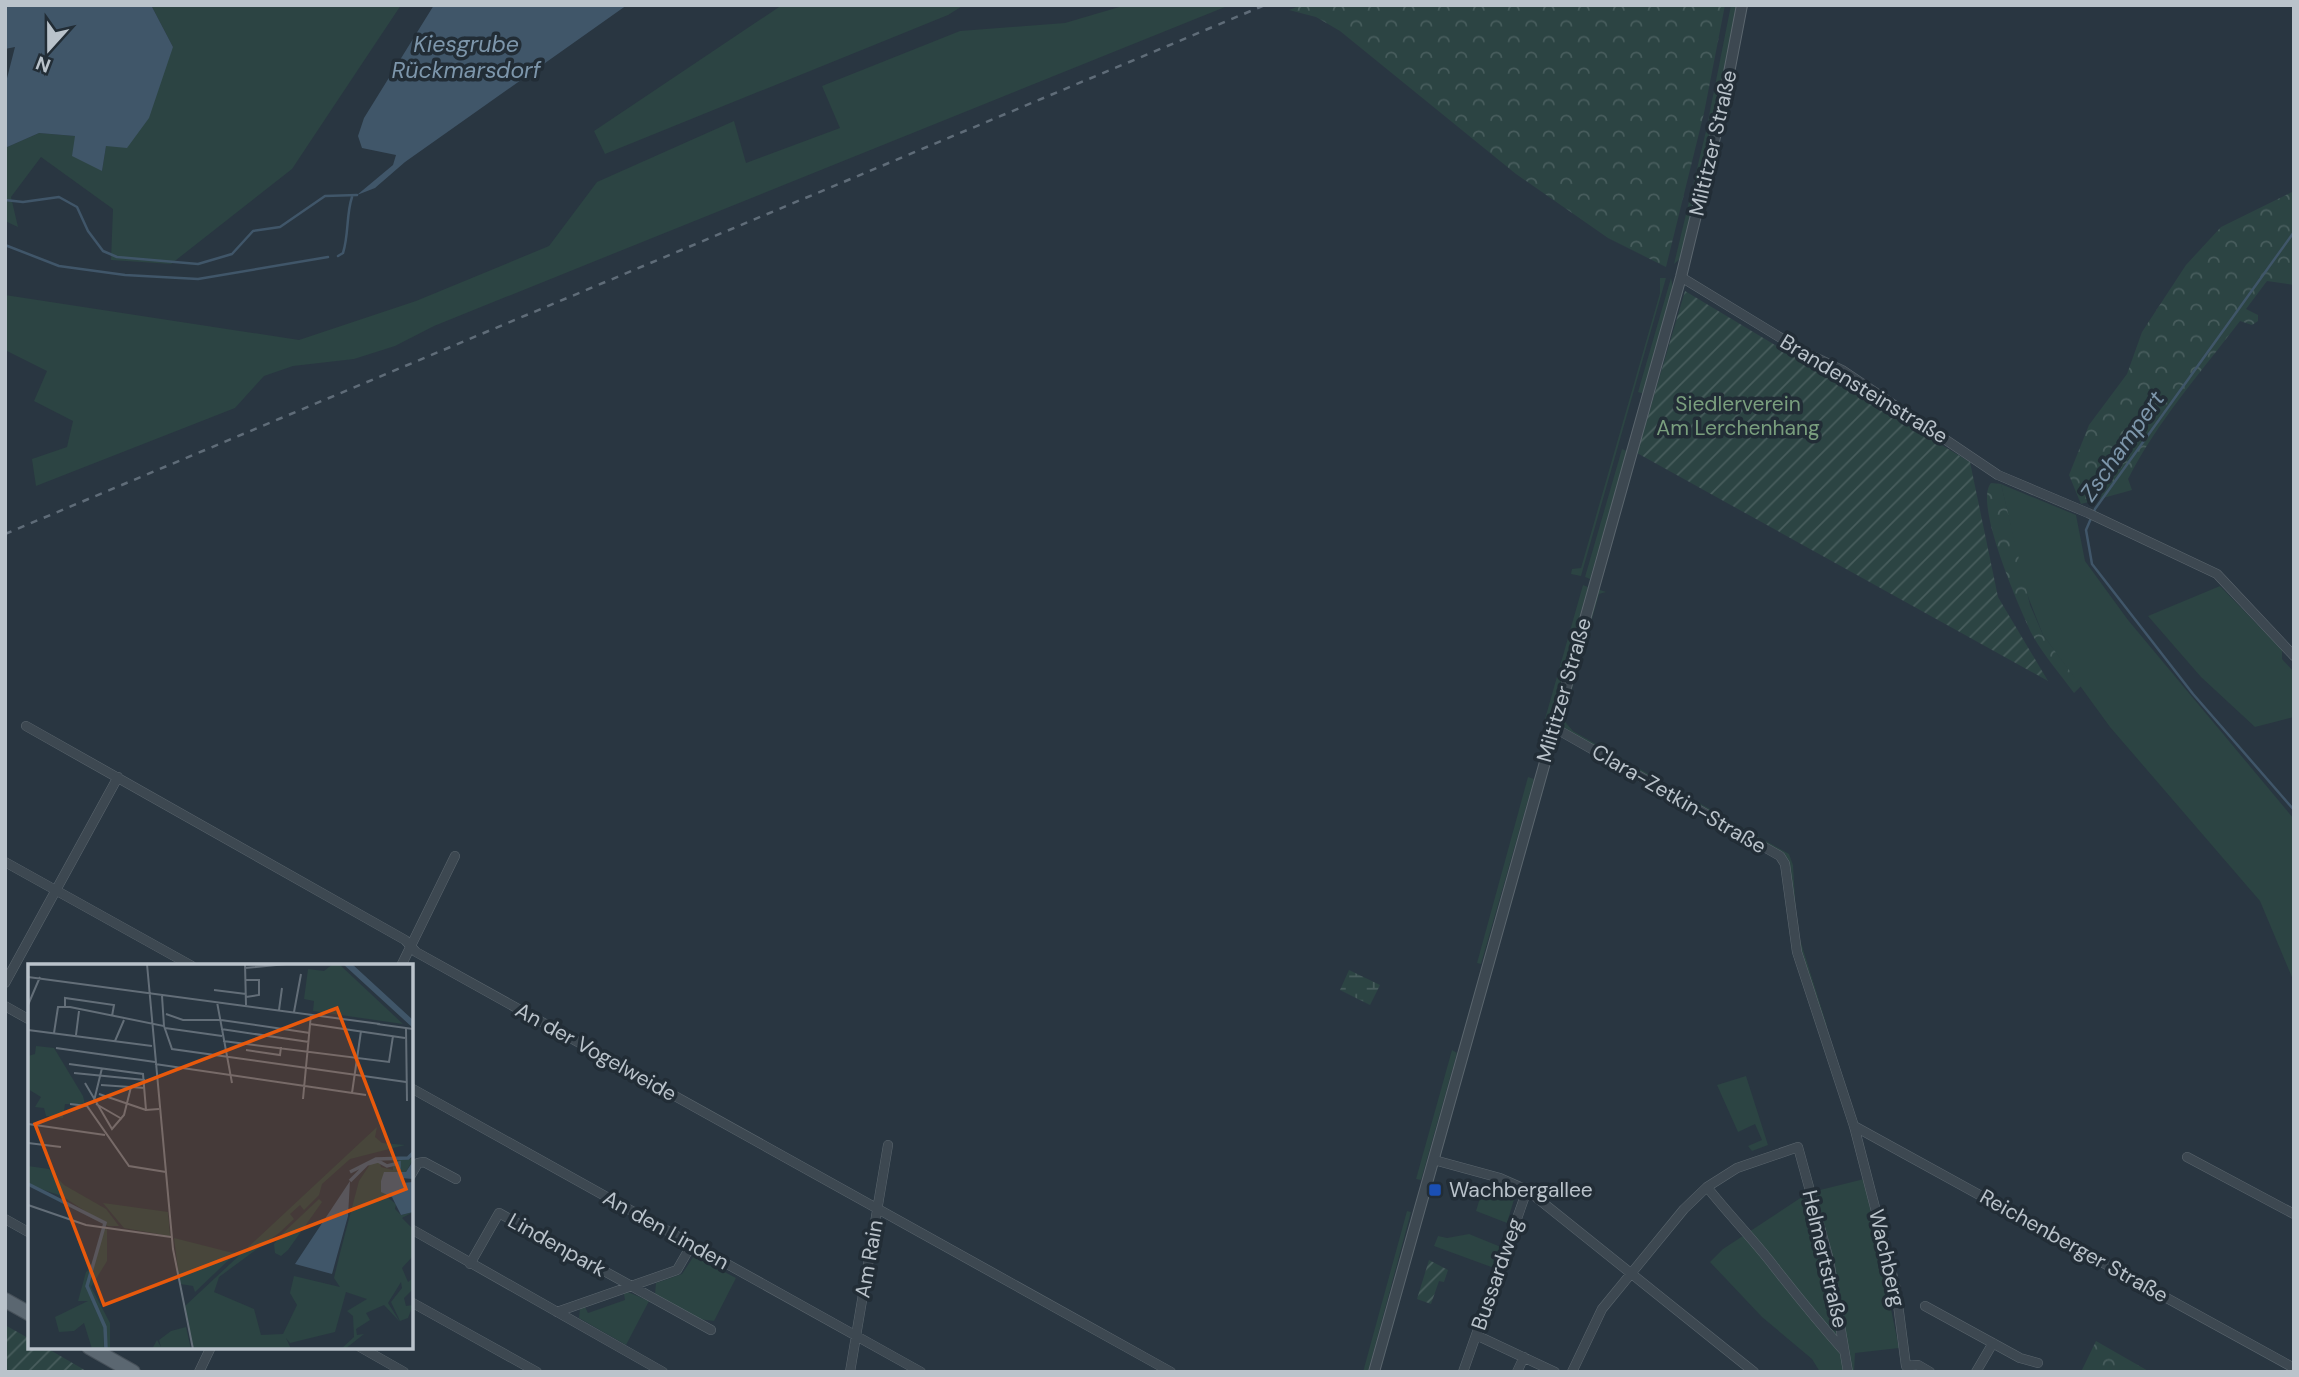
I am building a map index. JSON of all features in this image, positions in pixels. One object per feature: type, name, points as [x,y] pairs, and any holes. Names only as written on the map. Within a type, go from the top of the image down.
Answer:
[{"type":"main road","points":[[5,1300],[28,1313]]},
{"type":"main road","points":[[93,1349],[133,1372]]},
{"type":"street","name":"Miltitzer Straße","points":[[1374,1372],[1681,277],[1723,104],[1742,5]]},
{"type":"street","name":"Brandensteinstraße","points":[[1681,277],[1804,352],[1842,370],[1958,446],[1983,466],[2217,574],[2294,656]]},
{"type":"street","name":"An der Vogelweide","points":[[26,726],[411,946],[1171,1372]]},
{"type":"street","name":"Clara-Zetkin-Straße","points":[[1553,727],[1780,856],[1787,868],[1793,930],[1803,974],[1854,1126]]},
{"type":"street","points":[[5,984],[118,777]]},
{"type":"street","points":[[402,964],[455,856]]},
{"type":"street","points":[[5,862],[188,964]]},
{"type":"street","points":[[5,1006],[28,1019]]},
{"type":"street","name":"An den Linden","points":[[413,1089],[921,1372]]},
{"type":"street","name":"Reichenberger Straße","points":[[1854,1126],[2294,1368]]},
{"type":"street","name":"Wachberg","points":[[1854,1126],[1896,1289],[1906,1366],[1918,1365],[1930,1372]]},
{"type":"street","name":"Am Rain","points":[[850,1372],[888,1145]]},
{"type":"street","name":"Helmertstraße","points":[[1707,1187],[1737,1168],[1798,1147],[1829,1261],[1848,1372]]},
{"type":"street","points":[[2187,1157],[2294,1214]]},
{"type":"street","name":"Bussardweg","points":[[1434,1160],[1500,1178],[1527,1190],[1463,1372]]},
{"type":"street","points":[[413,1172],[418,1163],[424,1162],[456,1179]]},
{"type":"street","points":[[1572,1372],[1602,1309],[1684,1209],[1707,1187],[1776,1268],[1802,1306],[1845,1351]]},
{"type":"street","points":[[1527,1190],[1754,1372]]},
{"type":"street","name":"Lindenpark","points":[[470,1264],[499,1213],[711,1330]]},
{"type":"street","points":[[5,1219],[28,1232]]},
{"type":"street","points":[[413,1229],[663,1372]]},
{"type":"street","name":"Lindenpark","points":[[557,1312],[677,1270],[692,1244]]},
{"type":"street","points":[[413,1303],[537,1372]]},
{"type":"street","name":"Wachberg","points":[[1925,1306],[2020,1358],[2038,1363]]},
{"type":"street","points":[[1476,1335],[1555,1372]]},
{"type":"street","points":[[1976,1372],[1993,1343]]},
{"type":"street","points":[[199,1372],[210,1349]]},
{"type":"street","points":[[364,1349],[404,1372]]},
{"type":"street","points":[[1517,1372],[1524,1357]]},
{"type":"green space","points":[[151,5],[401,5],[292,169],[171,264],[111,260],[113,209],[41,157],[11,197],[18,227],[5,221],[5,148],[39,133],[75,136],[102,171],[106,146],[173,47]]},
{"type":"green space","points":[[782,5],[964,5],[948,15],[605,154],[594,131]]},
{"type":"green space","points":[[1126,5],[1230,5],[434,326],[395,346],[354,359],[293,366],[264,376],[235,408],[36,486],[32,459],[67,447],[73,421],[34,401],[47,371],[5,350],[5,295],[299,340],[416,301],[549,246],[597,182],[734,121],[746,163],[840,128],[822,86],[960,31],[1065,23]]},
{"type":"green space","points":[[1302,5],[1725,5],[1704,113],[1666,267],[1608,238],[1516,174],[1340,31],[1316,17],[1289,10]]},
{"type":"green space","points":[[1731,5],[1737,5],[1718,104],[1681,258],[1674,264],[1706,131]]},
{"type":"green space","points":[[2294,191],[2294,285],[2267,281],[2246,309],[2258,315],[2258,321],[2252,325],[2240,321],[2180,398],[2152,437],[2128,479],[2132,490],[2081,504],[2069,475],[2089,425],[2127,374],[2142,332],[2186,265],[2221,227]]},
{"type":"green space","points":[[1660,278],[1666,278],[1581,576],[1571,574],[1572,569],[1581,568],[1660,293]]},
{"type":"green space","points":[[1671,278],[1673,287],[1644,394],[1638,392]]},
{"type":"green space","name":"Siedlerverein Am Lerchenhang","points":[[1685,291],[1970,462],[1998,597],[2048,681],[1637,453]]},
{"type":"green space","points":[[1622,449],[1627,451],[1590,579],[1585,577]]},
{"type":"green space","points":[[1991,483],[2001,484],[2030,605],[2043,635],[2081,686],[2074,693],[2033,636],[2019,605],[1993,534],[1987,494]]},
{"type":"green space","points":[[2001,484],[2076,515],[2085,561],[2128,620],[2294,819],[2294,982],[2260,901],[2110,727],[2043,635],[2025,589]]},
{"type":"green space","points":[[1583,585],[1588,587],[1550,722],[1545,719]]},
{"type":"green space","points":[[2220,586],[2282,650],[2282,659],[2294,672],[2294,717],[2255,727],[2201,677],[2148,616]]},
{"type":"green space","points":[[1597,589],[1606,592],[1599,594],[1566,710],[1566,723],[1573,731],[1789,854],[1793,865],[1797,930],[1827,1026],[1823,1024],[1805,973],[1793,915],[1789,864],[1562,727],[1560,723]]},
{"type":"green space","points":[[1528,777],[1534,779],[1481,964],[1477,963]]},
{"type":"green space","points":[[1349,970],[1380,985],[1370,1005],[1340,990]]},
{"type":"green space","points":[[1452,1050],[1457,1053],[1421,1180],[1416,1179]]},
{"type":"green space","points":[[1746,1076],[1768,1145],[1752,1151],[1748,1146],[1762,1140],[1755,1124],[1738,1132],[1717,1085]]},
{"type":"green space","points":[[1864,1179],[1899,1348],[1855,1353],[1854,1372],[1820,1372],[1812,1359],[1762,1317],[1710,1262],[1723,1249],[1808,1193]]},
{"type":"green space","points":[[1484,1185],[1515,1196],[1507,1223],[1476,1211]]},
{"type":"green space","points":[[1407,1211],[1411,1212],[1368,1372],[1363,1372]]},
{"type":"green space","points":[[1469,1234],[1501,1247],[1494,1268],[1434,1246],[1438,1236],[1447,1238]]},
{"type":"green space","points":[[694,1256],[736,1278],[714,1321],[698,1319],[655,1294],[656,1283],[682,1274]]},
{"type":"green space","points":[[1429,1260],[1448,1270],[1444,1282],[1439,1281],[1431,1304],[1417,1299]]},
{"type":"green space","points":[[628,1292],[649,1301],[626,1345],[579,1318],[580,1309],[585,1307],[588,1313],[625,1300],[624,1294]]},
{"type":"green space","points":[[5,1325],[28,1338],[28,1349],[48,1349],[88,1372],[5,1372]]},
{"type":"green space","points":[[2096,1341],[2150,1372],[2081,1372]]},
{"type":"water","points":[[5,5],[151,5],[173,47],[149,118],[127,148],[106,146],[102,171],[72,156],[75,136],[39,133],[5,148],[5,86],[15,47],[5,49]]},
{"type":"water","name":"Kiesgrube Rückmarsdorf","points":[[434,5],[627,5],[405,162],[375,188],[357,195],[393,165],[396,155],[362,148],[358,136],[364,118]]},
{"type":"waterway","points":[[5,200],[23,202],[59,197],[77,207],[88,231],[103,251],[117,257],[198,264],[232,254],[253,231],[280,227],[325,196],[357,195]]},
{"type":"waterway","points":[[338,256],[343,253],[345,246],[352,197]]},
{"type":"waterway","name":"Zschampert","points":[[2294,232],[2095,509],[2086,530],[2092,564],[2193,694],[2294,810]]},
{"type":"waterway","points":[[5,245],[59,266],[125,275],[198,279],[328,257]]},
{"type":"railway","points":[[5,534],[1265,5]]},
{"type":"place","name":"Wachbergallee","points":[[1435,1190]]}]
